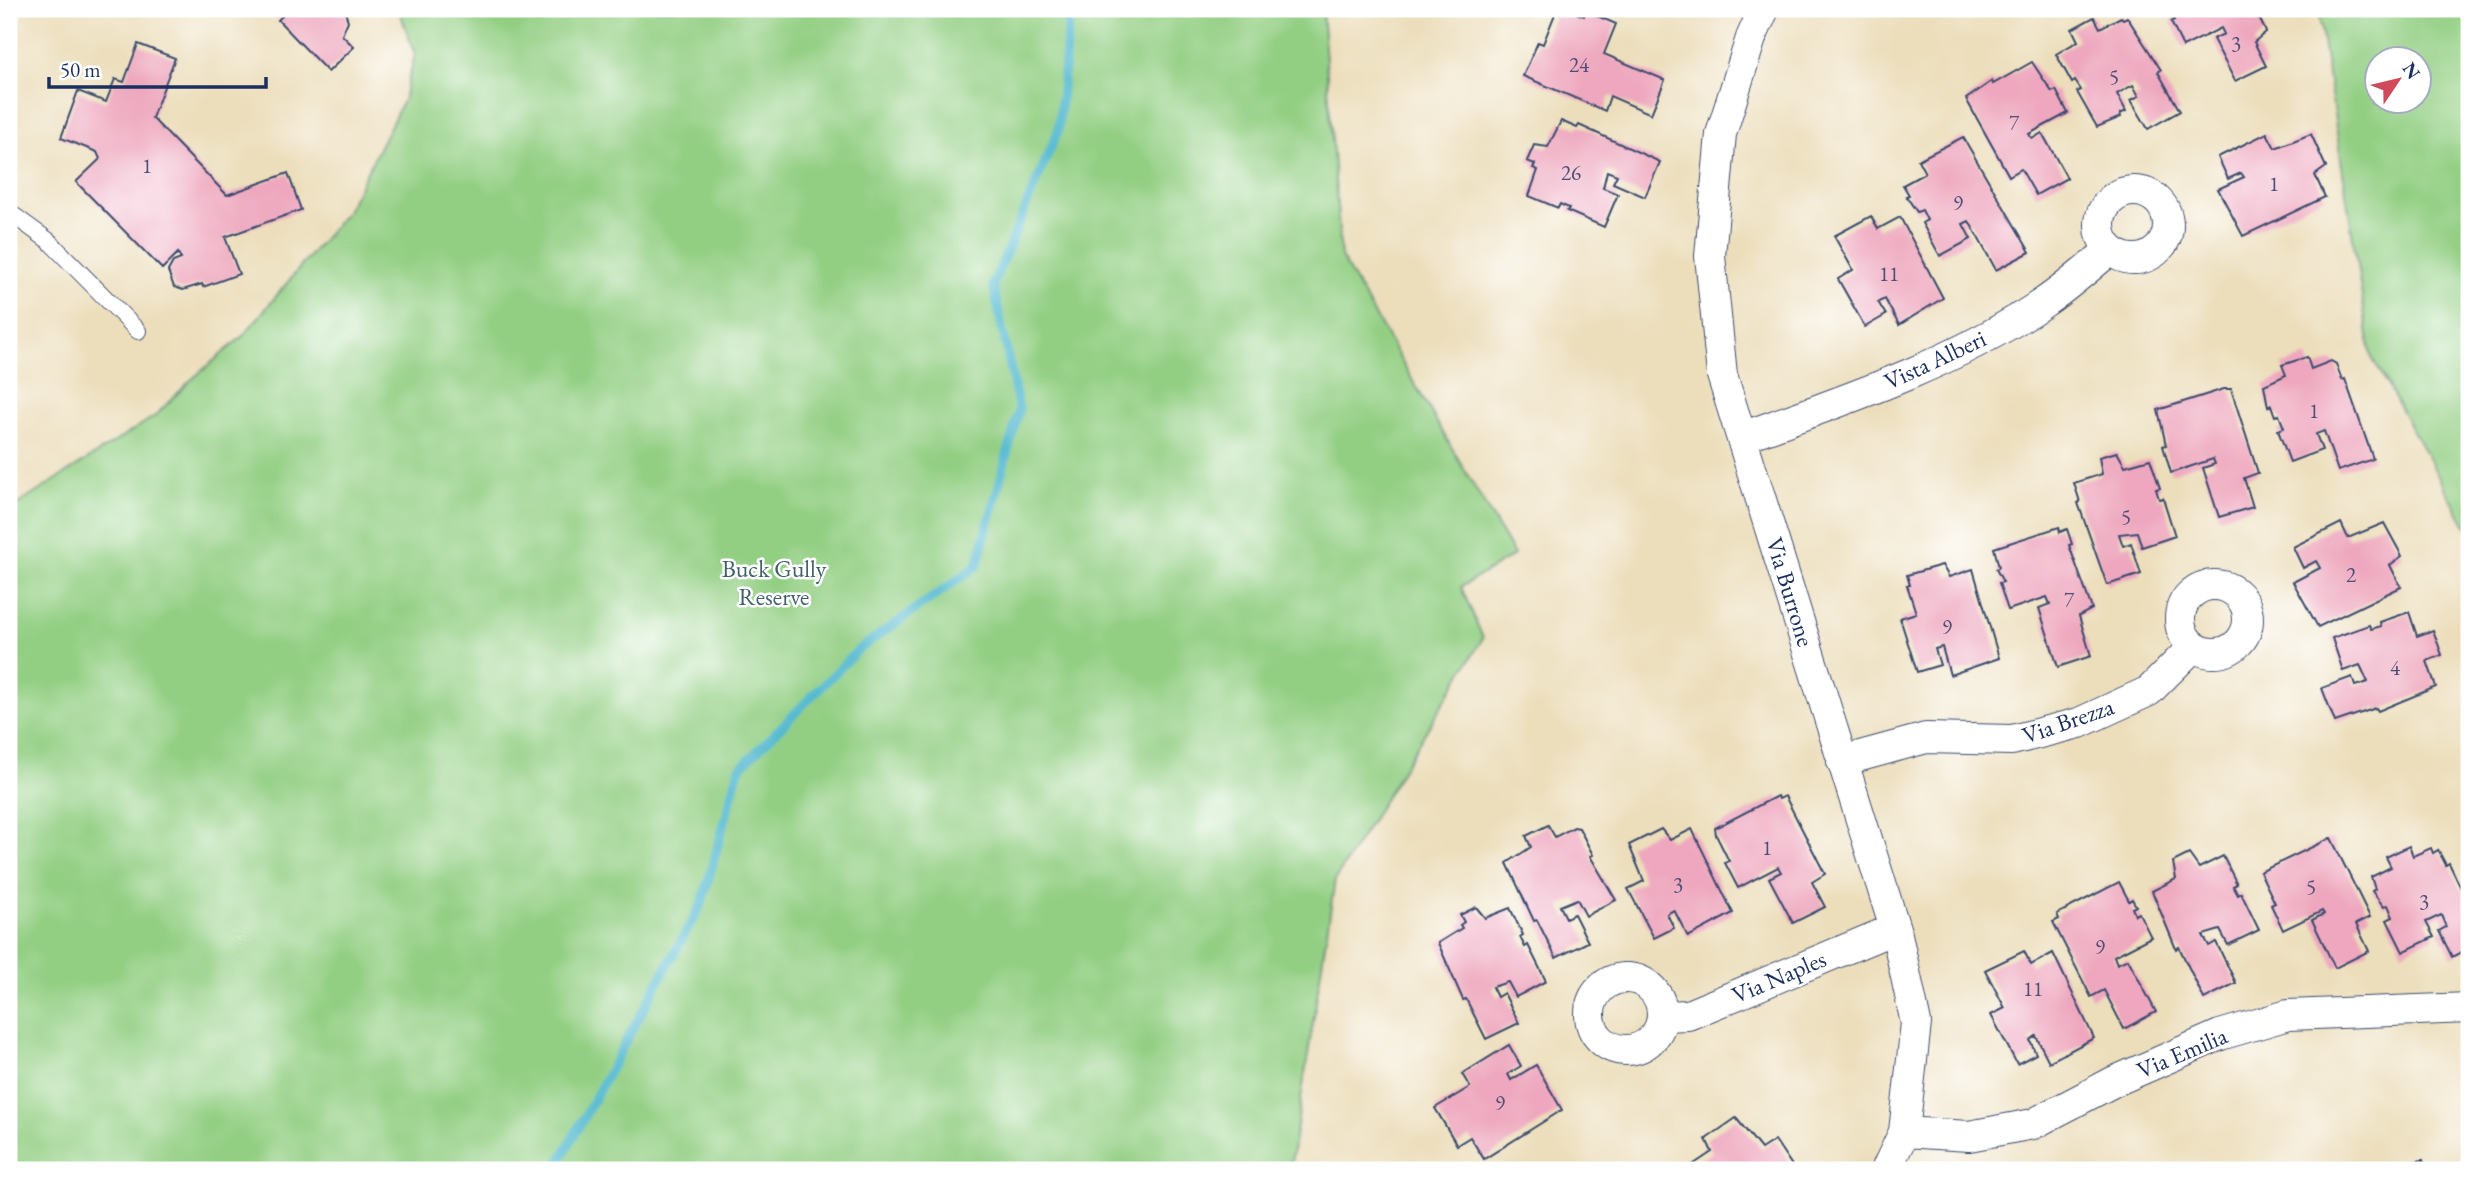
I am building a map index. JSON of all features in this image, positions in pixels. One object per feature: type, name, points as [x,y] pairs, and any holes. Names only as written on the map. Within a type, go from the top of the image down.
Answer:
[{"type":"street","name":"Via Burrone","points":[[1765,9],[1751,38],[1721,134],[1710,256],[1722,375],[1894,929],[1916,1023],[1904,1132],[1886,1170]]},
{"type":"street","name":"Vista Alberi","points":[[1742,437],[1859,394],[1976,343],[2044,303],[2110,250]]},
{"type":"street","name":"Via Brezza","points":[[1842,761],[1926,738],[2012,740],[2079,723],[2149,691],[2193,647]]},
{"type":"street","name":"Via Naples","points":[[1662,1016],[1688,1015],[1894,929]]},
{"type":"street","name":"Via Emilia","points":[[1904,1132],[1969,1136],[2033,1124],[2113,1082],[2220,1035],[2288,1016],[2469,1008]]},
{"type":"lane","points":[[9,212],[50,241],[138,331]]},
{"type":"green space","name":"Buck Gully Reserve","points":[[399,9],[1322,9],[1341,257],[1514,555],[1461,587],[1483,638],[1335,880],[1290,1170],[9,1170],[9,510],[155,416],[191,380],[243,336],[347,211],[403,101],[415,55]]},
{"type":"green space","points":[[2318,9],[2469,9],[2469,531],[2371,356]]},
{"type":"building","points":[[289,9],[344,9],[348,21],[342,35],[354,47],[328,72],[278,20]]},
{"type":"building","points":[[1557,9],[1567,9],[1584,16],[1586,11],[1616,24],[1604,54],[1665,80],[1651,114],[1610,96],[1605,111],[1523,76],[1538,42],[1543,44]]},
{"type":"building","points":[[2166,9],[2255,9],[2266,32],[2254,42],[2266,66],[2235,81],[2213,39],[2224,34],[2221,28],[2183,47],[2171,22],[2174,20]]},
{"type":"building","points":[[2094,17],[2100,28],[2121,17],[2127,17],[2161,70],[2158,72],[2180,111],[2148,129],[2131,100],[2139,96],[2133,85],[2117,94],[2126,111],[2120,114],[2121,117],[2097,127],[2077,92],[2081,90],[2075,81],[2072,83],[2056,54],[2078,41],[2072,29]]},
{"type":"building","points":[[138,44],[175,58],[152,118],[227,195],[288,173],[301,210],[225,237],[239,274],[203,287],[202,284],[183,290],[174,287],[168,271],[173,262],[181,259],[178,253],[162,269],[76,182],[100,159],[97,152],[61,138],[78,91],[106,102],[115,79],[124,82]]},
{"type":"building","points":[[2032,62],[2052,92],[2056,90],[2068,113],[2029,134],[2032,139],[2042,133],[2067,178],[2036,195],[2021,169],[2009,176],[1966,99],[1992,81],[1993,84]]},
{"type":"building","points":[[1561,121],[1577,128],[1579,125],[1660,162],[1645,197],[1613,183],[1617,175],[1607,171],[1603,188],[1618,194],[1604,227],[1567,211],[1569,208],[1560,204],[1558,208],[1529,196],[1538,170],[1533,168],[1535,164],[1527,161],[1534,145],[1548,147]]},
{"type":"building","points":[[2267,133],[2275,148],[2311,134],[2326,167],[2315,175],[2325,197],[2243,236],[2218,189],[2244,177],[2241,173],[2228,179],[2218,157]]},
{"type":"building","points":[[1963,137],[2030,252],[1996,270],[1969,221],[1963,224],[1971,239],[1940,256],[1922,223],[1927,220],[1922,210],[1917,212],[1906,196],[1909,195],[1903,185],[1925,173],[1918,160]]},
{"type":"building","points":[[1871,216],[1878,229],[1900,217],[1943,298],[1899,325],[1885,299],[1878,302],[1886,315],[1865,327],[1838,279],[1853,270],[1834,236]]},
{"type":"building","points":[[2307,357],[2311,369],[2331,361],[2336,364],[2342,380],[2345,379],[2373,459],[2338,471],[2324,431],[2316,434],[2322,450],[2290,462],[2278,430],[2284,428],[2279,415],[2275,416],[2271,405],[2268,407],[2264,385],[2286,375],[2282,365]]},
{"type":"building","points":[[2231,389],[2258,473],[2244,478],[2253,507],[2219,517],[2203,468],[2215,464],[2213,459],[2171,473],[2163,446],[2166,445],[2158,410]]},
{"type":"building","points":[[2117,452],[2125,466],[2150,459],[2160,488],[2156,489],[2159,499],[2163,498],[2175,536],[2142,547],[2137,532],[2119,534],[2123,546],[2131,543],[2141,574],[2107,585],[2078,503],[2080,502],[2074,483],[2102,474],[2099,457]]},
{"type":"building","points":[[2341,523],[2348,538],[2384,523],[2402,556],[2390,565],[2401,587],[2318,627],[2293,582],[2320,568],[2316,561],[2303,568],[2293,547]]},
{"type":"building","points":[[2059,527],[2060,532],[2067,529],[2072,544],[2069,545],[2092,609],[2079,616],[2091,656],[2058,667],[2039,608],[2050,604],[2047,597],[2008,610],[1999,583],[2003,582],[1996,569],[1999,567],[1994,548]]},
{"type":"building","points":[[1942,565],[1949,577],[1973,569],[1999,658],[1950,675],[1942,647],[1935,649],[1940,665],[1917,672],[1900,618],[1916,613],[1907,585],[1910,585],[1907,575]]},
{"type":"building","points":[[2409,612],[2417,636],[2433,630],[2442,655],[2427,661],[2436,687],[2378,711],[2376,708],[2335,722],[2322,688],[2352,677],[2355,686],[2368,682],[2360,665],[2343,671],[2332,638],[2369,625],[2371,629],[2381,626],[2380,622]]},
{"type":"building","points":[[1777,796],[1779,799],[1785,796],[1825,874],[1812,882],[1825,907],[1793,923],[1769,878],[1781,872],[1778,867],[1738,888],[1725,863],[1729,861],[1715,828]]},
{"type":"building","points":[[1548,825],[1555,837],[1574,827],[1579,828],[1593,855],[1590,856],[1616,900],[1586,916],[1577,899],[1560,906],[1566,918],[1574,914],[1588,942],[1556,958],[1537,920],[1534,921],[1507,863],[1531,847],[1526,836]]},
{"type":"building","points":[[1661,829],[1670,840],[1692,829],[1733,913],[1688,937],[1674,910],[1667,914],[1674,928],[1654,938],[1628,889],[1644,881],[1629,845]]},
{"type":"building","points":[[2331,838],[2370,917],[2356,924],[2369,951],[2335,968],[2312,920],[2324,914],[2322,911],[2283,930],[2271,905],[2275,903],[2260,872]]},
{"type":"building","points":[[2409,846],[2413,856],[2431,848],[2433,853],[2438,850],[2446,865],[2449,863],[2469,905],[2469,948],[2452,957],[2439,931],[2446,927],[2441,915],[2426,922],[2434,937],[2403,952],[2387,920],[2393,917],[2388,905],[2384,907],[2372,891],[2375,889],[2371,877],[2391,867],[2386,857]]},
{"type":"building","points":[[2189,854],[2199,868],[2223,856],[2237,884],[2233,886],[2238,895],[2241,893],[2259,930],[2228,945],[2220,930],[2203,935],[2209,946],[2216,942],[2236,983],[2204,999],[2179,947],[2176,949],[2152,891],[2176,879],[2173,862]]},
{"type":"building","points":[[2119,882],[2129,901],[2132,899],[2136,906],[2132,908],[2135,915],[2139,913],[2151,937],[2114,956],[2117,964],[2128,959],[2156,1012],[2124,1029],[2104,990],[2091,997],[2053,922],[2059,919],[2057,914]]},
{"type":"building","points":[[1476,907],[1485,918],[1510,908],[1523,935],[1520,937],[1525,947],[1528,945],[1546,981],[1516,997],[1508,982],[1492,987],[1497,997],[1504,993],[1519,1023],[1486,1039],[1466,999],[1463,1000],[1438,943],[1462,928],[1460,925],[1464,922],[1460,915]]},
{"type":"building","points":[[2024,951],[2031,965],[2053,953],[2094,1038],[2049,1062],[2036,1036],[2030,1040],[2036,1054],[2017,1064],[1991,1015],[2005,1008],[1985,970]]},
{"type":"building","points":[[1509,1045],[1521,1066],[1508,1074],[1511,1080],[1536,1065],[1562,1110],[1484,1159],[1470,1137],[1457,1145],[1435,1108],[1470,1087],[1462,1074]]},
{"type":"building","points":[[1736,1118],[1761,1149],[1775,1140],[1795,1170],[1693,1170],[1691,1166],[1712,1152],[1706,1139]]},
{"type":"building","points":[[2423,1160],[2425,1170],[2389,1170],[2388,1166]]},
{"type":"waterway","points":[[555,1170],[702,903],[739,769],[858,650],[977,566],[1019,410],[993,284],[1058,131],[1070,9]]}]
